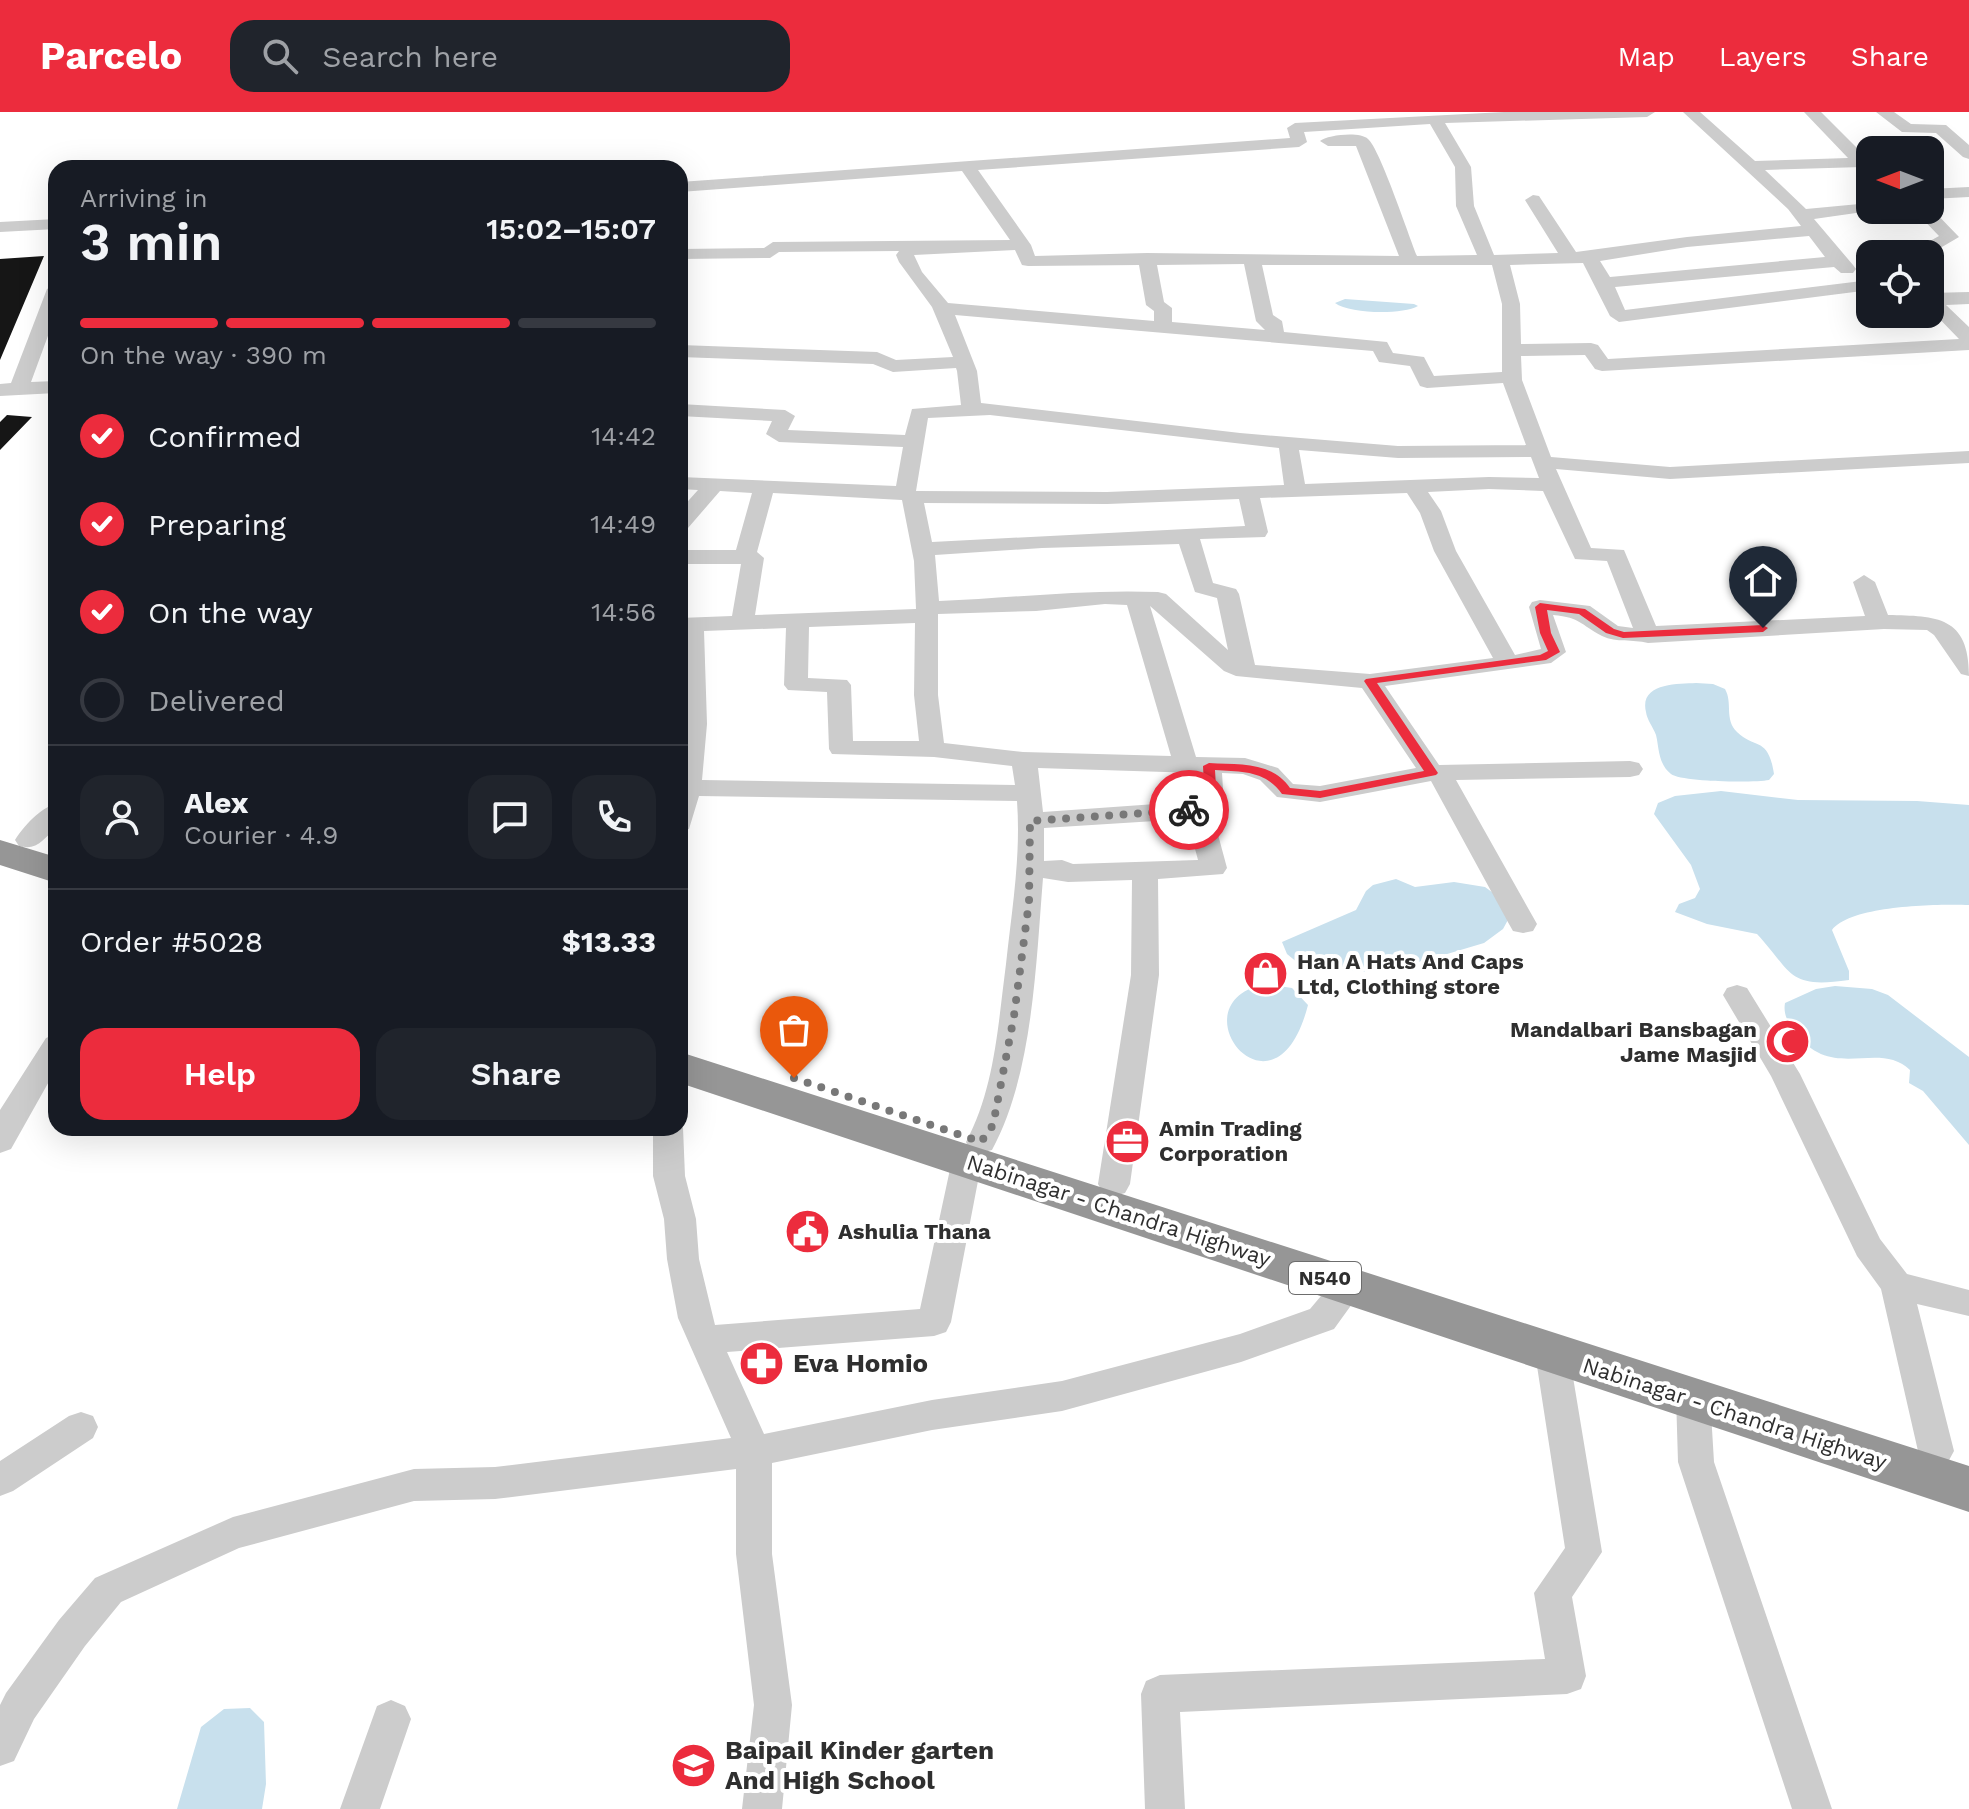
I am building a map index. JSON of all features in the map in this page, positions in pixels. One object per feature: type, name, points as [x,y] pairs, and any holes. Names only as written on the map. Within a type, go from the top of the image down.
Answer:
[{"type":"highway","points":[[21,843],[48,864]]},
{"type":"highway","name":"Nabinagar - Chandra Highway","points":[[688,1067],[974,1151],[1114,1184],[1953,1456]]},
{"type":"highway","name":"Nabinagar - Chandra Highway","points":[[974,1151],[1349,1286],[1693,1396],[1969,1489]]},
{"type":"street","points":[[1299,142],[1295,128],[1429,117],[1647,112]]},
{"type":"street","points":[[1691,112],[1802,215],[1838,261],[1849,271],[1856,273]]},
{"type":"street","points":[[1752,166],[1862,162],[1812,112]]},
{"type":"street","points":[[1884,112],[1908,129],[1940,128],[1969,154]]},
{"type":"street","points":[[1429,117],[1463,167],[1465,206],[1508,283],[1514,350],[1513,377],[1551,485],[1583,554],[1616,555],[1648,636]]},
{"type":"street","points":[[688,186],[1299,142],[1362,141],[1410,262]]},
{"type":"street","points":[[966,165],[1022,245],[1028,261],[1147,258],[1410,262],[1589,257],[1814,230]]},
{"type":"street","points":[[1944,193],[1969,192]]},
{"type":"street","points":[[1533,200],[1570,257]]},
{"type":"street","points":[[1802,215],[1856,209]]},
{"type":"street","points":[[0,227],[48,224]]},
{"type":"street","points":[[1937,224],[1950,237],[1969,248]]},
{"type":"street","points":[[1944,240],[1950,237]]},
{"type":"street","points":[[1714,240],[1775,297]]},
{"type":"street","points":[[688,254],[770,253],[773,247],[1022,245]]},
{"type":"street","points":[[911,248],[905,255],[907,262],[942,308],[972,387],[971,408]]},
{"type":"street","points":[[1589,257],[1619,316],[1856,287]]},
{"type":"street","points":[[1147,258],[1155,305],[1163,308],[1163,328]]},
{"type":"street","points":[[1252,259],[1265,321],[1273,321],[1276,338]]},
{"type":"street","points":[[1604,283],[1838,261]]},
{"type":"street","points":[[1944,299],[1969,298]]},
{"type":"street","points":[[48,306],[9,390],[48,388]]},
{"type":"street","points":[[942,308],[1380,346],[1386,358],[1417,361],[1427,382],[1513,377]]},
{"type":"street","points":[[1944,313],[1969,338]]},
{"type":"street","points":[[1514,350],[1591,349],[1602,365],[1665,365],[1808,352],[1969,344]]},
{"type":"street","points":[[688,351],[877,358],[893,366],[963,362]]},
{"type":"street","points":[[934,749],[928,733],[923,549],[908,495],[919,413],[971,408],[1369,450],[1541,457],[1636,473],[1969,457]]},
{"type":"street","points":[[688,410],[785,416],[776,434],[779,436],[914,441]]},
{"type":"street","points":[[1288,443],[1296,491]]},
{"type":"street","points":[[1369,450],[1378,488]]},
{"type":"street","points":[[688,483],[908,495],[1107,498],[1415,486],[1551,485]]},
{"type":"street","points":[[688,514],[714,485]]},
{"type":"street","points":[[1415,486],[1430,511],[1445,551],[1507,662]]},
{"type":"street","points":[[745,557],[764,487]]},
{"type":"street","points":[[923,549],[1257,532],[1248,493]]},
{"type":"street","points":[[1188,537],[1203,587],[1228,594],[1244,671]]},
{"type":"street","points":[[688,557],[753,558],[742,622]]},
{"type":"street","points":[[1864,582],[1879,622]]},
{"type":"street","points":[[688,635],[697,682],[688,788],[1029,807],[1208,809],[1211,805],[1153,658],[1136,596]]},
{"type":"street","points":[[688,625],[926,612],[1136,596],[1158,599],[1232,666],[1244,671],[1370,681],[1543,658],[1554,652],[1540,607],[1582,611],[1610,631],[1648,636],[1879,622],[1932,623],[1942,630],[1969,669]]},
{"type":"street","points":[[798,620],[796,686],[839,685],[841,749],[934,749],[1023,760],[1259,770],[1277,779],[1286,791],[1303,794],[1320,794],[1436,773],[1630,769]]},
{"type":"street","points":[[1370,681],[1436,773],[1523,924]]},
{"type":"street","points":[[706,1340],[934,1322],[974,1151],[993,1125],[1014,1016],[1029,902],[1029,807],[1023,760]]},
{"type":"street","points":[[1028,870],[1145,872],[1214,868],[1198,810]]},
{"type":"street","points":[[21,843],[48,819]]},
{"type":"street","points":[[1114,1184],[1145,975],[1145,872]]},
{"type":"street","points":[[1737,995],[1785,1074],[1868,1247],[1896,1285],[1953,1456]]},
{"type":"street","points":[[0,1141],[48,1058]]},
{"type":"street","points":[[668,1136],[669,1176],[680,1219],[683,1259],[695,1318],[754,1451],[754,1554],[773,1705],[762,1809]]},
{"type":"street","points":[[1896,1285],[1969,1303]]},
{"type":"street","points":[[0,1747],[20,1706],[72,1633],[108,1590],[233,1533],[414,1485],[495,1483],[754,1451],[932,1415],[1062,1396],[1241,1348],[1322,1319],[1349,1286]]},
{"type":"street","points":[[1165,1809],[1160,1694],[1567,1676],[1553,1593],[1584,1552],[1552,1353]]},
{"type":"street","points":[[1693,1396],[1696,1462],[1812,1809]]},
{"type":"street","points":[[0,1480],[81,1427]]},
{"type":"street","points":[[360,1809],[391,1719]]},
{"type":"water","points":[[1345,299],[1418,306],[1400,311],[1376,312],[1342,307],[1335,303]]},
{"type":"water","points":[[1713,684],[1725,689],[1733,727],[1768,754],[1774,774],[1769,780],[1702,780],[1677,777],[1667,770],[1661,760],[1645,702],[1648,695],[1661,687]]},
{"type":"water","points":[[1721,791],[1798,800],[1917,801],[1969,805],[1969,905],[1896,908],[1857,915],[1832,930],[1849,971],[1849,980],[1802,980],[1786,968],[1757,934],[1707,924],[1675,912],[1679,904],[1695,898],[1700,889],[1691,865],[1654,814],[1658,803],[1675,796]]},
{"type":"water","points":[[1396,879],[1415,887],[1454,882],[1485,887],[1496,895],[1509,918],[1503,929],[1484,943],[1427,960],[1369,972],[1304,968],[1287,954],[1282,942],[1356,910],[1366,891],[1373,885]]},
{"type":"water","points":[[1265,984],[1292,988],[1308,1005],[1293,1042],[1274,1059],[1255,1060],[1239,1050],[1229,1033],[1228,1013],[1239,996]]},
{"type":"water","points":[[1835,986],[1872,989],[1888,995],[1969,1057],[1969,1145],[1923,1091],[1909,1083],[1910,1070],[1884,1058],[1824,1055],[1809,1047],[1795,1032],[1787,1018],[1785,1003],[1816,989]]},
{"type":"water","points":[[250,1708],[264,1722],[266,1784],[262,1809],[177,1809],[201,1727],[224,1709]]},
{"type":"building","points":[[44,256],[0,360],[0,259]]},
{"type":"building","points":[[7,415],[32,417],[0,450],[0,422]]},
{"type":"way so far","points":[[794,1078],[981,1142],[993,1125],[1014,1016],[1029,902],[1030,821],[1189,810]]},
{"type":"place","name":"Han A Hats And Caps Ltd, Clothing store","points":[[1266,974]]},
{"type":"place","name":"Mandalbari Bansbagan Jame Masjid","points":[[1788,1042]]},
{"type":"place","name":"Amin Trading Corporation","points":[[1128,1141]]},
{"type":"place","name":"Ashulia Thana","points":[[807,1231]]},
{"type":"place","name":"Eva Homio","points":[[762,1363]]},
{"type":"place","name":"Baipail Kinder garten And High School","points":[[694,1765]]},
{"type":"route","points":[[1189,810],[1208,809],[1211,805],[1209,766],[1245,766],[1259,770],[1277,779],[1286,791],[1303,794],[1378,785],[1432,773],[1370,681],[1543,658],[1554,652],[1540,607],[1582,611],[1610,631],[1623,635],[1763,628]]}]
